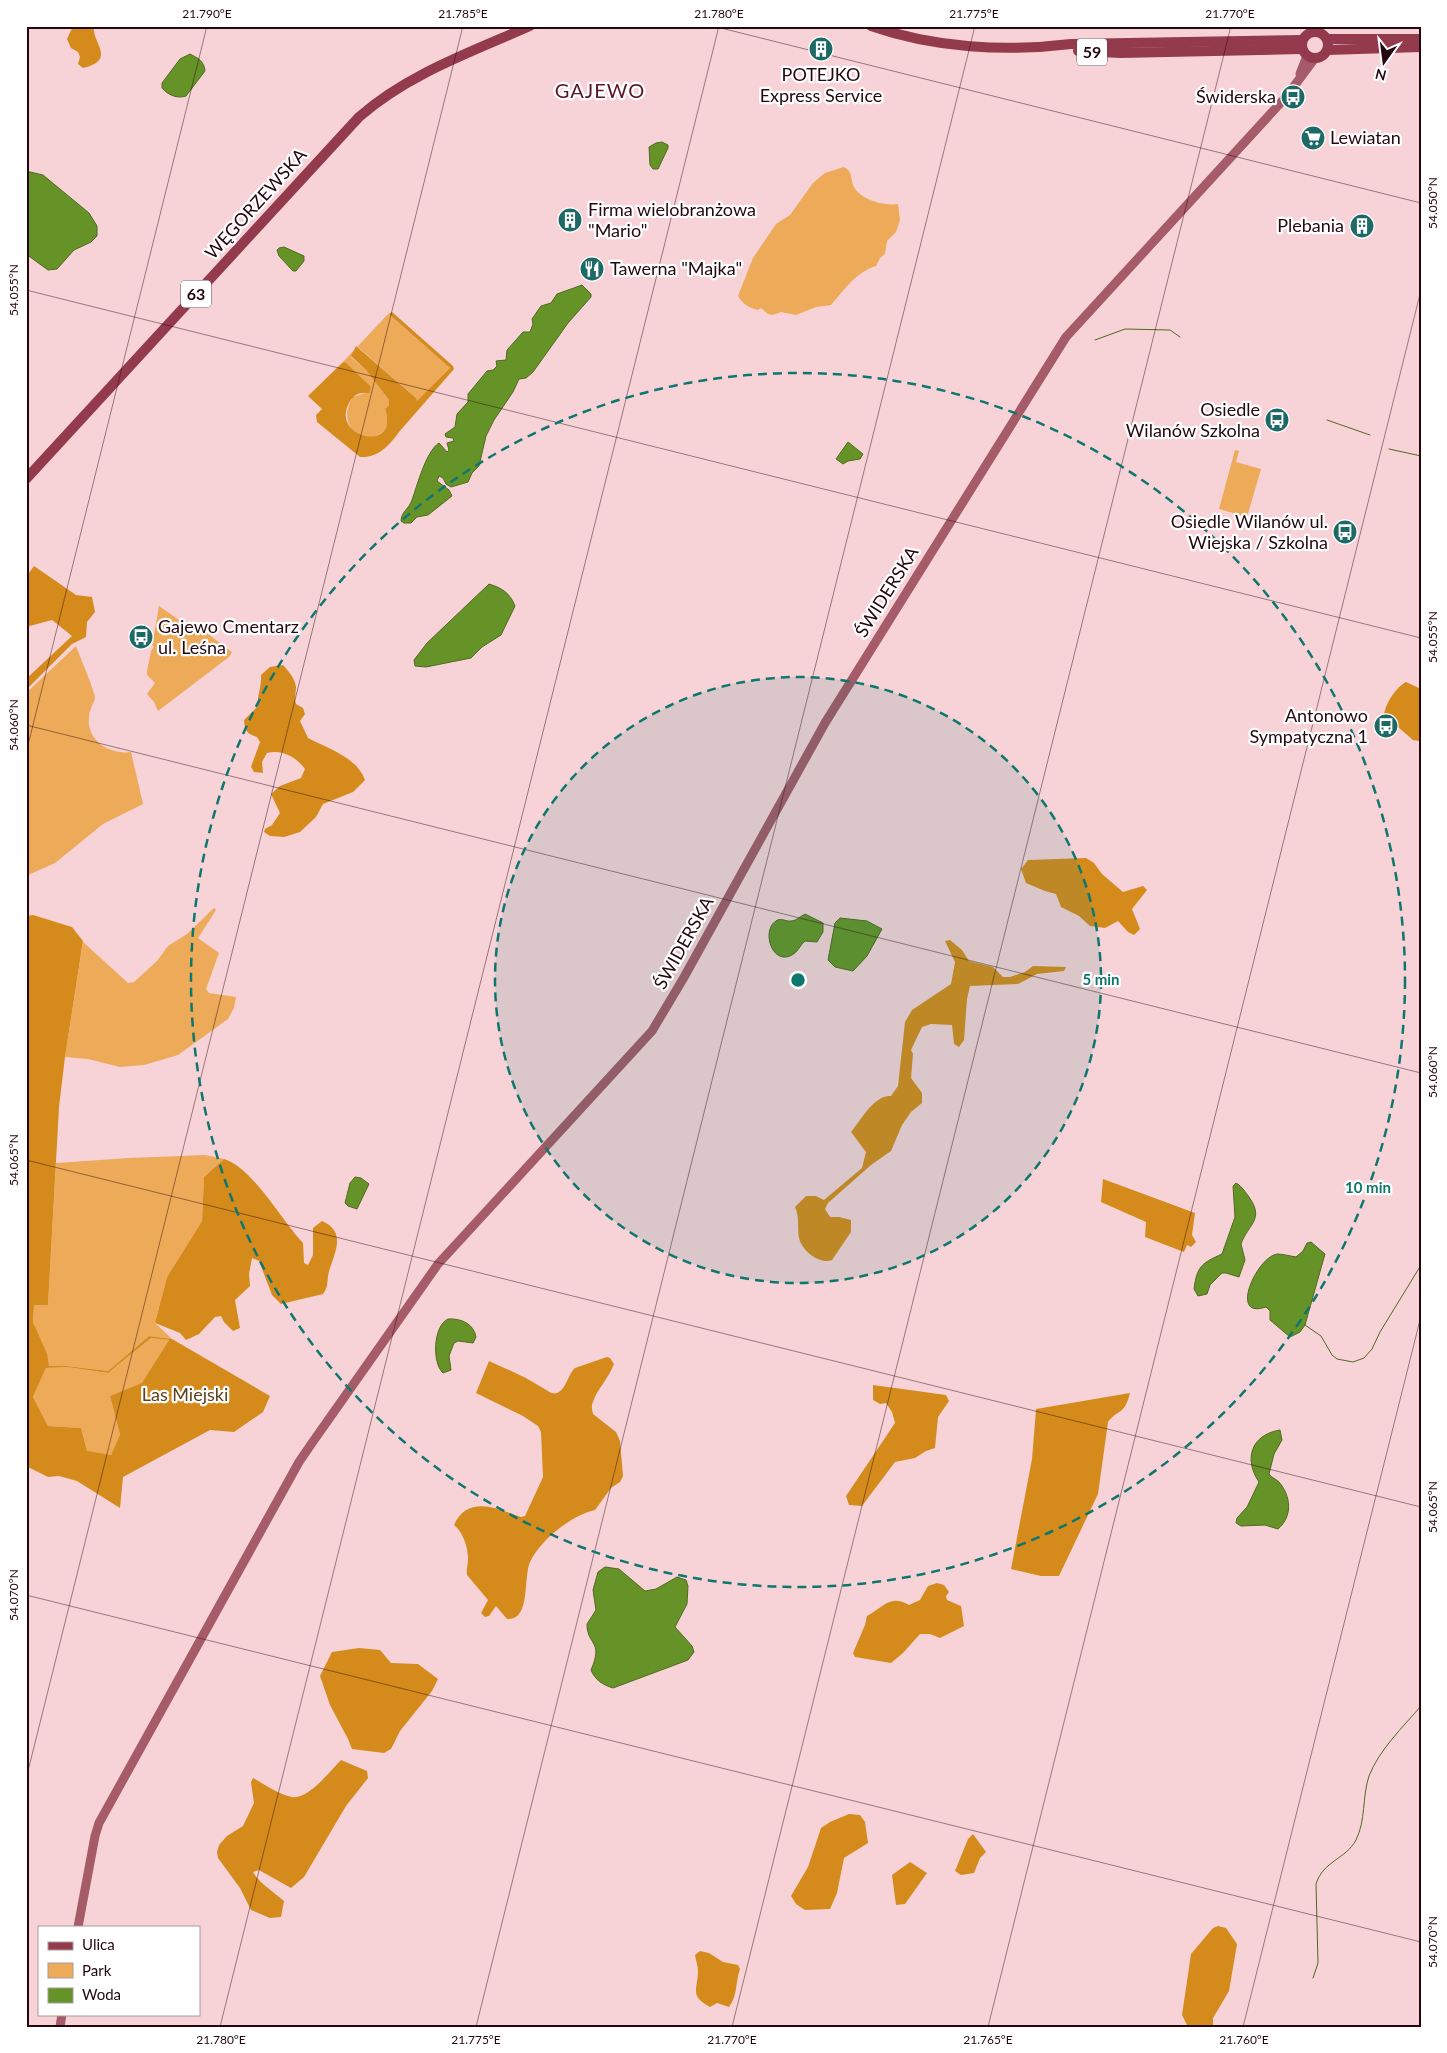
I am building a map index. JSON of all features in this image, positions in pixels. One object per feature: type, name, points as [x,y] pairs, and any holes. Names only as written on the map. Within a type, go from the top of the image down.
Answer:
[{"type":"main road","name":"WĘGORZEWSKA","points":[[26,479],[359,117],[387,94],[421,74],[530,26]]},
{"type":"main road","name":"59","points":[[871,26],[910,38],[944,44],[1047,47],[1121,53],[1307,51],[1304,36],[1312,31],[1321,33],[1327,44]]},
{"type":"main road","name":"59","points":[[1327,44],[1421,39]]},
{"type":"main road","name":"59","points":[[1327,44],[1421,47]]},
{"type":"main road","points":[[1307,51],[1322,56],[1327,44]]},
{"type":"street","name":"ŚWIDERSKA","points":[[78,1926],[99,1822],[299,1462],[438,1264],[620,1067],[656,1024],[825,723],[1066,337],[1264,122],[1298,81],[1307,51]]},
{"type":"green space","points":[[73,26],[94,26],[101,55],[99,60],[93,65],[83,68],[78,64],[80,57],[78,52],[71,48],[67,39]]},
{"type":"green space","points":[[844,167],[850,173],[857,192],[867,199],[886,204],[898,204],[900,220],[896,232],[887,241],[885,254],[880,258],[876,266],[862,272],[851,282],[831,305],[816,307],[796,315],[781,312],[773,315],[768,314],[761,308],[758,310],[746,305],[738,296],[753,258],[776,224],[790,215],[813,183],[825,173]]},
{"type":"green space","points":[[392,312],[453,366],[454,369],[387,446],[378,453],[360,457],[317,422],[316,415],[322,409],[308,396],[345,362],[371,387],[369,393],[358,394],[349,403],[346,415],[349,425],[356,432],[366,436],[375,436],[383,432],[387,423],[385,409],[389,405],[389,400],[366,370],[351,356],[356,346],[416,398],[417,401],[450,368],[389,314]]},
{"type":"green space","points":[[389,313],[450,368],[417,402],[416,398],[358,347],[351,357],[366,370],[389,400],[389,405],[385,409],[388,421],[384,431],[367,438],[359,436],[349,424],[347,416],[348,406],[353,397],[365,393],[345,362],[342,363]]},
{"type":"green space","points":[[1235,450],[1239,451],[1236,462],[1261,469],[1247,517],[1219,509]]},
{"type":"green space","points":[[34,566],[76,595],[92,597],[95,612],[87,622],[86,637],[72,644],[26,690],[26,679],[72,636],[52,620],[26,627],[26,577]]},
{"type":"green space","points":[[159,606],[196,632],[200,628],[232,652],[229,657],[158,711],[154,702],[147,694],[155,683],[147,675],[147,671],[151,651],[154,647],[152,645]]},
{"type":"green space","points":[[76,646],[95,698],[89,714],[91,733],[95,739],[107,748],[115,751],[131,752],[143,804],[103,824],[55,863],[26,876],[26,693]]},
{"type":"green space","points":[[283,665],[294,681],[296,687],[295,702],[303,708],[305,714],[300,721],[308,738],[348,759],[361,772],[365,780],[353,792],[323,804],[316,817],[300,832],[284,837],[270,836],[264,832],[265,829],[272,825],[280,813],[271,794],[280,786],[301,778],[305,769],[288,755],[273,752],[267,753],[262,762],[263,773],[254,772],[251,767],[260,742],[257,737],[247,732],[244,720],[258,706],[261,675],[270,667]]},
{"type":"green space","points":[[1406,682],[1421,689],[1421,738],[1419,741],[1413,740],[1384,715],[1386,706],[1392,696]]},
{"type":"green space","points":[[1086,858],[1094,863],[1102,874],[1123,892],[1143,886],[1147,890],[1132,909],[1140,929],[1134,935],[1128,932],[1118,921],[1105,928],[1090,926],[1079,916],[1061,907],[1056,894],[1026,883],[1021,869],[1028,860]]},
{"type":"green space","points":[[214,908],[216,910],[198,938],[219,953],[206,989],[209,993],[236,997],[234,1008],[228,1019],[178,1055],[144,1065],[120,1067],[88,1059],[65,1057],[83,942],[128,983],[134,982],[157,961],[168,946],[187,934]]},
{"type":"green space","name":"Las Miejski","points":[[33,915],[72,927],[83,941],[59,1107],[48,1305],[34,1305],[33,1322],[47,1354],[49,1366],[67,1366],[108,1371],[149,1336],[172,1339],[270,1396],[263,1412],[234,1432],[210,1430],[123,1477],[120,1508],[77,1481],[59,1476],[48,1477],[26,1466],[26,916]],"holes":[[[151,1338],[169,1340],[142,1383],[110,1396],[120,1435],[111,1455],[87,1451],[81,1428],[48,1426],[33,1397],[46,1368],[67,1367],[108,1373]]]},
{"type":"green space","points":[[950,940],[962,950],[969,961],[993,967],[1003,977],[1010,977],[1025,972],[1033,966],[1066,967],[1064,971],[1037,974],[1018,984],[970,986],[967,999],[964,1040],[959,1047],[954,1044],[952,1025],[931,1024],[922,1027],[911,1050],[913,1054],[911,1078],[922,1093],[922,1103],[911,1112],[902,1125],[891,1151],[871,1165],[828,1203],[825,1209],[830,1217],[851,1220],[851,1232],[832,1260],[817,1259],[801,1243],[795,1207],[806,1196],[816,1196],[824,1200],[862,1168],[866,1152],[851,1132],[874,1104],[885,1097],[891,1096],[898,1086],[905,1022],[912,1010],[951,984],[955,962],[945,941]]},
{"type":"green space","points":[[205,1155],[224,1159],[204,1177],[202,1221],[167,1277],[155,1323],[172,1339],[149,1336],[108,1371],[67,1366],[49,1366],[33,1322],[34,1304],[48,1305],[56,1163]]},
{"type":"green space","points":[[224,1159],[235,1164],[256,1183],[303,1243],[304,1263],[308,1265],[313,1255],[313,1228],[322,1221],[335,1232],[337,1246],[328,1276],[327,1287],[323,1294],[281,1304],[272,1295],[259,1261],[252,1258],[249,1274],[250,1286],[235,1300],[240,1328],[233,1331],[221,1316],[215,1317],[199,1334],[186,1340],[180,1333],[155,1323],[167,1277],[202,1221],[204,1177]]},
{"type":"green space","points":[[1103,1179],[1195,1213],[1192,1235],[1196,1242],[1191,1247],[1187,1245],[1184,1252],[1145,1237],[1146,1222],[1101,1202]]},
{"type":"green space","points":[[151,1338],[169,1340],[142,1384],[110,1396],[120,1436],[111,1455],[87,1452],[81,1428],[48,1426],[33,1397],[46,1368],[67,1367],[108,1373]]},
{"type":"green space","points":[[607,1357],[614,1364],[595,1397],[592,1410],[593,1414],[616,1432],[620,1441],[623,1476],[620,1482],[611,1488],[595,1510],[567,1523],[541,1545],[530,1562],[525,1597],[520,1613],[515,1618],[507,1619],[496,1606],[489,1616],[485,1617],[481,1613],[488,1600],[467,1575],[468,1559],[466,1545],[460,1532],[454,1525],[460,1515],[475,1507],[484,1506],[521,1517],[525,1516],[543,1477],[541,1432],[538,1426],[523,1416],[476,1393],[489,1361],[555,1393],[563,1389],[575,1368]]},
{"type":"green space","points":[[873,1385],[946,1395],[949,1401],[938,1417],[935,1448],[915,1458],[895,1462],[862,1506],[849,1505],[846,1496],[895,1423],[892,1412],[886,1403],[880,1404],[873,1400]]},
{"type":"green space","points":[[1130,1393],[1123,1409],[1108,1422],[1098,1494],[1059,1576],[1041,1576],[1011,1569],[1032,1459],[1036,1409]]},
{"type":"green space","points":[[937,1583],[944,1585],[949,1592],[946,1596],[947,1600],[961,1606],[964,1626],[940,1638],[930,1634],[920,1634],[891,1663],[855,1657],[853,1653],[867,1616],[892,1601],[909,1605],[920,1600],[928,1586]]},
{"type":"green space","points":[[359,1648],[380,1650],[391,1663],[418,1664],[438,1679],[432,1691],[400,1731],[391,1749],[384,1753],[352,1749],[330,1705],[320,1676],[332,1652]]},
{"type":"green space","points":[[341,1760],[367,1771],[368,1778],[346,1806],[304,1877],[291,1888],[259,1870],[253,1872],[263,1884],[284,1901],[281,1917],[270,1918],[251,1910],[240,1888],[218,1858],[217,1852],[219,1845],[227,1836],[243,1826],[254,1803],[251,1782],[253,1778],[282,1794],[298,1797],[312,1790]]},
{"type":"green space","points":[[849,1814],[860,1815],[865,1822],[868,1843],[844,1858],[837,1893],[830,1909],[805,1910],[796,1904],[791,1896],[808,1867],[821,1828]]},
{"type":"green space","points":[[973,1834],[986,1852],[980,1858],[974,1873],[961,1875],[955,1871],[968,1839]]},
{"type":"green space","points":[[910,1862],[927,1873],[905,1904],[896,1905],[892,1875]]},
{"type":"green space","points":[[1218,1926],[1226,1928],[1237,1944],[1229,1991],[1213,2018],[1213,2027],[1188,2027],[1182,2015],[1191,1954],[1213,1928]]},
{"type":"green space","points":[[700,1951],[709,1953],[723,1962],[738,1965],[740,1969],[735,1993],[729,2007],[717,2003],[710,2007],[697,1996],[698,1970],[695,1955]]},
{"type":"water","points":[[190,54],[202,62],[205,71],[186,96],[176,97],[167,93],[162,88],[162,83],[180,59]]},
{"type":"water","points":[[662,142],[668,145],[668,148],[658,169],[653,169],[650,165],[649,147]]},
{"type":"water","points":[[26,171],[43,175],[89,213],[97,226],[97,236],[91,242],[74,250],[57,269],[48,270],[26,254]]},
{"type":"water","points":[[284,247],[304,256],[304,261],[296,271],[293,271],[279,256],[277,250]]},
{"type":"water","points":[[582,285],[591,294],[591,297],[568,323],[533,372],[526,378],[519,379],[486,436],[479,466],[472,473],[468,482],[451,487],[439,476],[437,481],[449,490],[452,496],[428,515],[417,517],[411,523],[401,521],[402,515],[411,503],[422,469],[430,453],[439,443],[447,452],[449,450],[447,443],[454,441],[453,438],[446,437],[445,434],[455,427],[457,414],[468,402],[468,394],[487,371],[493,370],[497,366],[496,361],[506,360],[507,350],[523,332],[530,332],[533,324],[532,319],[541,306],[551,303],[557,294]]},
{"type":"water","points":[[848,442],[863,454],[860,459],[843,464],[836,459]]},
{"type":"water","points":[[489,584],[505,592],[515,606],[501,635],[482,647],[471,658],[426,667],[415,666],[414,660],[427,643]]},
{"type":"water","points":[[805,914],[823,923],[823,932],[817,942],[805,941],[792,955],[779,956],[771,946],[769,939],[772,925],[778,920],[793,921]]},
{"type":"water","points":[[840,918],[867,921],[882,929],[867,956],[853,971],[835,967],[828,960],[835,923]]},
{"type":"water","points":[[355,1177],[361,1178],[369,1184],[357,1209],[345,1203],[350,1183]]},
{"type":"water","points":[[1236,1183],[1242,1187],[1249,1197],[1255,1211],[1254,1222],[1241,1244],[1245,1260],[1239,1277],[1222,1273],[1210,1285],[1207,1294],[1198,1296],[1194,1289],[1199,1270],[1205,1263],[1222,1254],[1235,1217],[1233,1186]]},
{"type":"water","points":[[1311,1242],[1325,1254],[1305,1325],[1300,1332],[1290,1337],[1270,1320],[1270,1311],[1266,1307],[1255,1309],[1249,1305],[1250,1286],[1262,1265],[1269,1258],[1277,1254],[1296,1257],[1303,1251],[1307,1243]]},
{"type":"water","points":[[448,1319],[462,1321],[470,1325],[476,1337],[473,1343],[458,1341],[454,1343],[449,1356],[451,1370],[443,1373],[437,1361],[436,1345],[439,1329]]},
{"type":"water","points":[[1280,1430],[1282,1440],[1274,1454],[1269,1474],[1279,1482],[1286,1493],[1289,1506],[1286,1518],[1278,1529],[1265,1525],[1241,1526],[1236,1523],[1237,1518],[1247,1507],[1259,1482],[1254,1474],[1252,1465],[1251,1457],[1253,1450],[1256,1443],[1262,1437]]},
{"type":"water","points":[[605,1567],[619,1569],[645,1591],[656,1589],[677,1577],[686,1580],[688,1586],[687,1604],[675,1627],[692,1646],[694,1652],[688,1660],[613,1688],[597,1679],[591,1670],[596,1653],[594,1644],[589,1636],[587,1624],[596,1610],[593,1590],[598,1572]]},
{"type":"waterway","points":[[1095,340],[1125,329],[1170,330],[1180,337]]},
{"type":"waterway","points":[[1327,420],[1370,435]]},
{"type":"waterway","points":[[1389,449],[1421,456]]},
{"type":"waterway","points":[[1305,1325],[1321,1336],[1332,1355],[1337,1359],[1353,1362],[1364,1358],[1372,1349],[1380,1332],[1421,1265]]},
{"type":"waterway","points":[[1313,1978],[1318,1963],[1316,1884],[1319,1876],[1329,1865],[1347,1852],[1356,1840],[1361,1825],[1367,1784],[1373,1766],[1392,1739],[1421,1706]]},
{"type":"place","name":"POTEJKO Express Service","points":[[821,49]]},
{"type":"place","name":"Świderska","points":[[1293,97]]},
{"type":"place","name":"Lewiatan","points":[[1313,138]]},
{"type":"place","name":"Firma wielobranżowa \"Mario\"","points":[[570,220]]},
{"type":"place","name":"Plebania","points":[[1362,226]]},
{"type":"place","name":"Tawerna \"Majka\"","points":[[592,269]]},
{"type":"place","name":"Osiedle Wilanów Szkolna","points":[[1277,420]]},
{"type":"place","name":"Osiedle Wilanów ul. Wiejska / Szkolna","points":[[1345,532]]},
{"type":"place","name":"Gajewo Cmentarz ul. Leśna","points":[[141,637]]},
{"type":"place","name":"Antonowo Sympatyczna 1","points":[[1386,726]]},
{"type":"district","name":"GAJEWO","points":[[600,91]]}]
